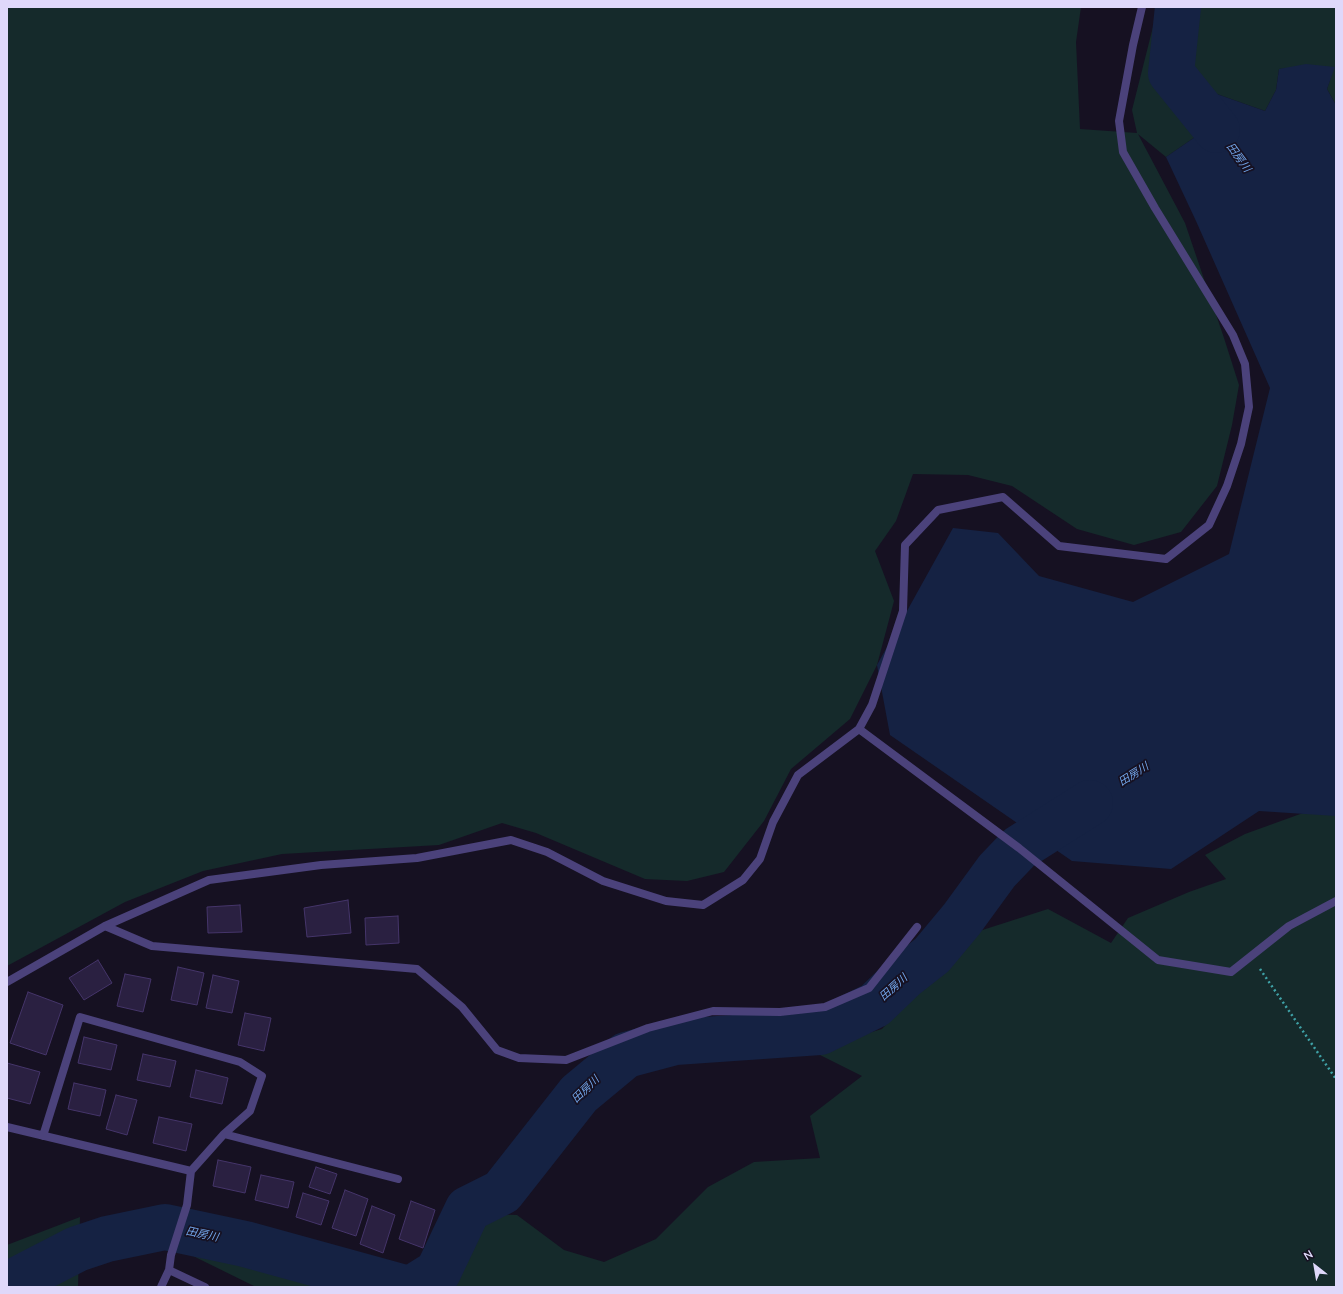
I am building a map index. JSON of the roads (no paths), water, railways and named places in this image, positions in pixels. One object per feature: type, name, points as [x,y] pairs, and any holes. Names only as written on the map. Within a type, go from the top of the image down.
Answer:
[{"type":"street","points":[[7,982],[105,926],[209,880],[320,865],[417,858],[510,840],[547,852],[603,882],[666,901],[702,905],[743,880],[760,859],[773,822],[798,775],[859,729],[872,705],[903,611],[905,545],[938,510],[1003,497],[1059,546],[1166,559],[1209,525],[1227,486],[1241,444],[1249,407],[1245,364],[1233,335],[1155,208],[1123,152],[1119,121],[1142,7]]},
{"type":"street","points":[[859,729],[1019,848],[1158,960],[1231,972],[1289,926],[1336,901]]},
{"type":"street","points":[[105,926],[152,946],[417,969],[462,1007],[497,1050],[519,1058],[566,1060],[648,1028],[713,1012],[780,1012],[825,1007],[869,988],[917,927]]},
{"type":"street","points":[[43,1136],[80,1017],[240,1062],[262,1076],[250,1111],[224,1134],[191,1171],[187,1205],[171,1255],[169,1270],[161,1287]]},
{"type":"street","points":[[7,1127],[191,1171]]},
{"type":"street","points":[[224,1134],[398,1178]]},
{"type":"street","points":[[169,1270],[205,1287]]},
{"type":"water","points":[[1306,64],[1335,67],[1327,89],[1336,105],[1336,816],[1259,811],[1171,869],[1072,861],[890,735],[877,665],[953,528],[998,533],[1039,576],[1133,602],[1229,554],[1270,388],[1166,157],[1198,135],[1182,113],[1169,85],[1183,77],[1194,86],[1265,111],[1276,90],[1279,69]]},
{"type":"waterway","name":"田房川","points":[[1178,7],[1171,73],[1217,130]]},
{"type":"waterway","name":"田房川","points":[[414,1287],[438,1272],[468,1209],[502,1192],[579,1094],[626,1055],[675,1042],[820,1032],[875,1005],[904,977],[932,955],[962,919],[997,871],[1019,848],[1090,803]]},
{"type":"waterway","name":"田房川","points":[[12,1287],[15,1281],[77,1249],[107,1239],[165,1227],[245,1244],[401,1287]]}]
